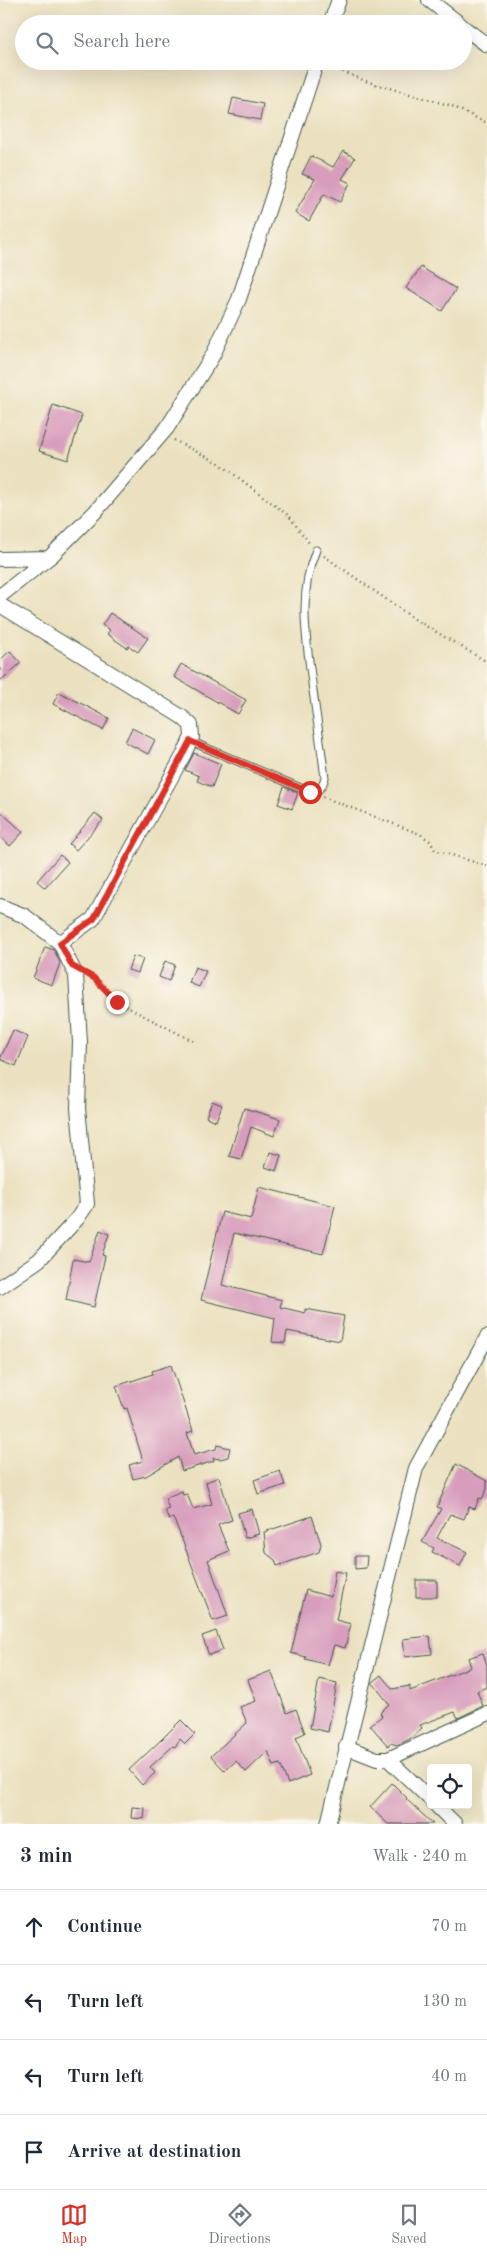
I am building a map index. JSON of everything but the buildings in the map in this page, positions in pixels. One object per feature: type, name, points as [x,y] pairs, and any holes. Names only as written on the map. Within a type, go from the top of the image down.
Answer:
[{"type":"street","points":[[329,15],[330,0]]},
{"type":"street","points":[[332,15],[339,0]]},
{"type":"street","points":[[429,0],[448,15]]},
{"type":"street","points":[[472,34],[487,45]]},
{"type":"street","points":[[0,596],[48,558],[95,512],[167,428],[213,355],[239,299],[320,70]]},
{"type":"street","points":[[0,559],[48,558]]},
{"type":"street","points":[[0,605],[182,717],[191,725],[192,737],[94,919],[60,943]]},
{"type":"street","points":[[0,906],[25,916],[60,943],[76,974],[80,1042],[78,1108],[87,1204],[77,1219],[39,1260],[0,1287]]},
{"type":"street","points":[[328,1824],[416,1468],[487,1337]]},
{"type":"street","points":[[346,1747],[377,1759],[388,1759],[487,1714]]},
{"type":"street","points":[[388,1759],[427,1796]]},
{"type":"street","points":[[440,1809],[455,1824]]},
{"type":"lane","points":[[190,741],[310,792],[317,791],[322,786],[325,778],[307,642],[304,593],[309,567],[316,550]]},
{"type":"path","points":[[339,70],[368,82],[452,106],[487,123]]},
{"type":"path","points":[[317,791],[324,797],[420,834],[430,841],[435,850],[487,866]]},
{"type":"path","points":[[72,966],[94,978],[117,1002],[193,1041]]},
{"type":"route","points":[[117,1002],[94,978],[72,966],[60,943],[94,919],[190,741],[310,792]]}]
